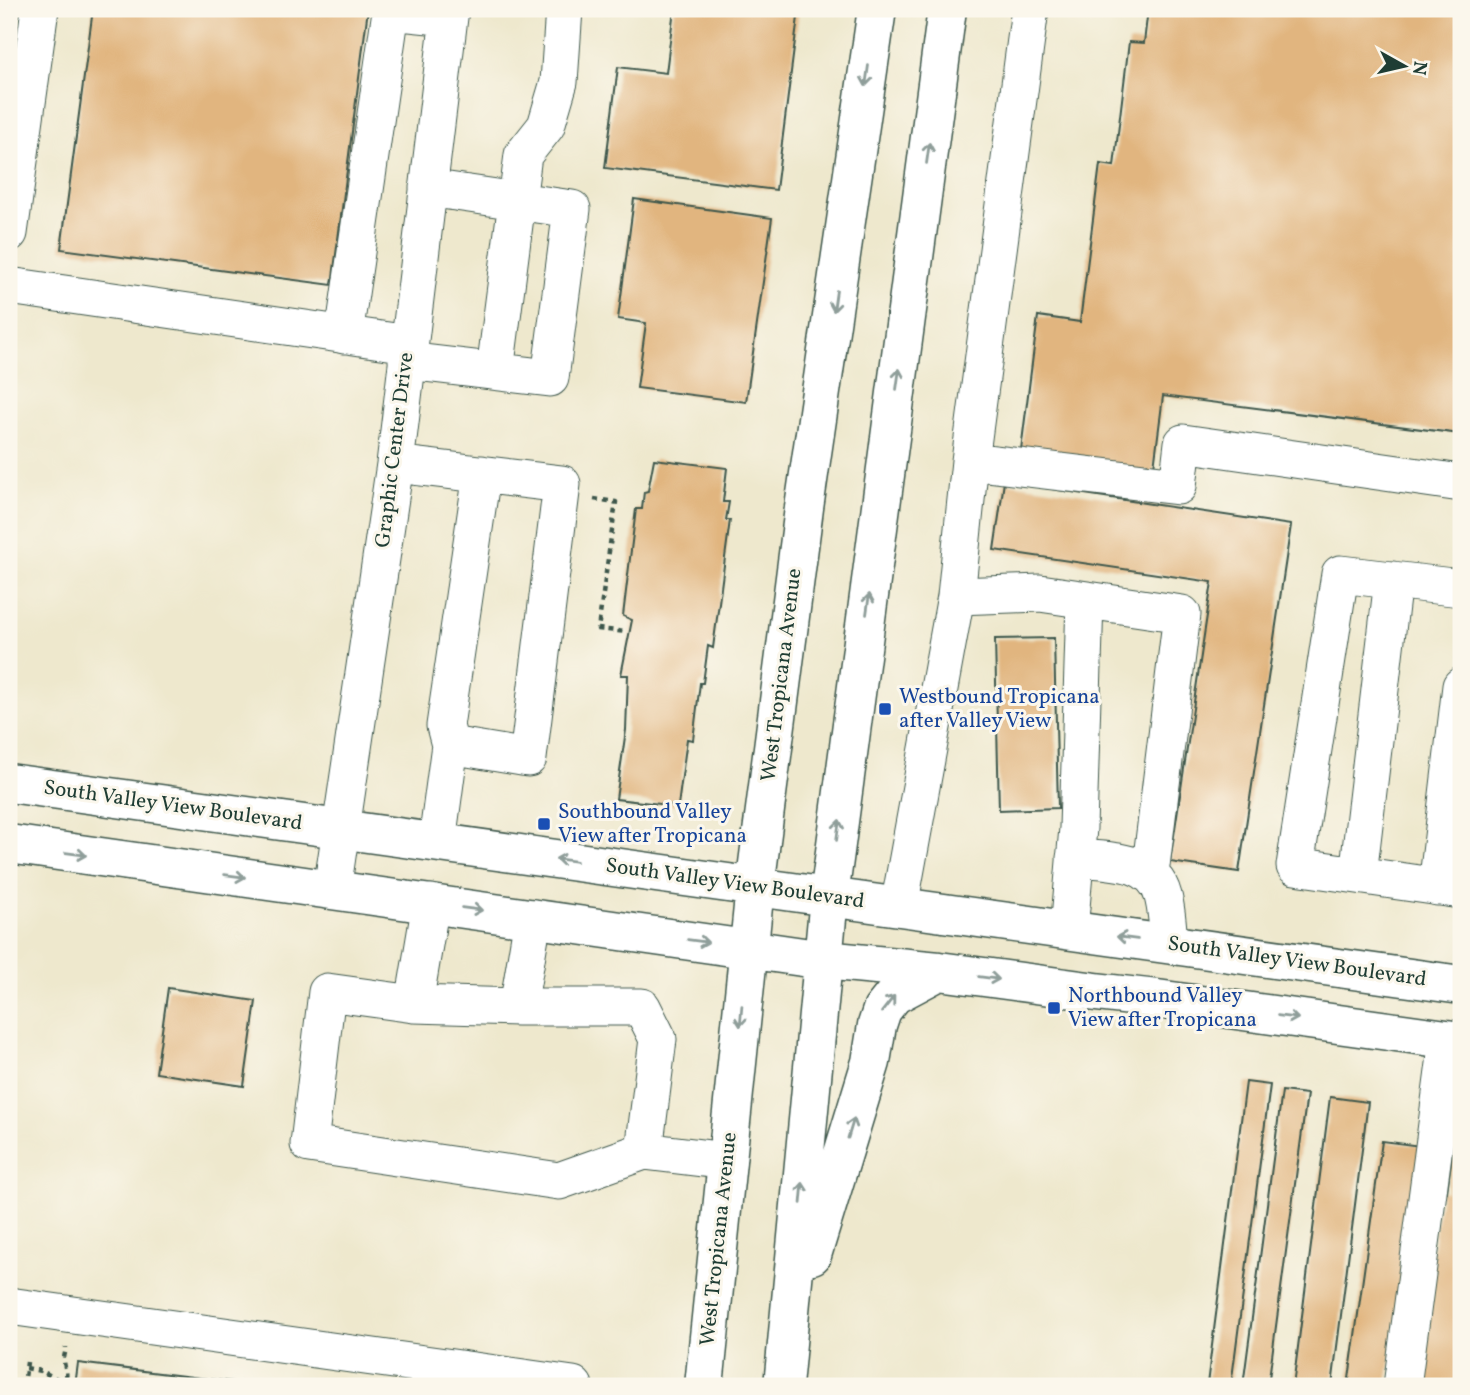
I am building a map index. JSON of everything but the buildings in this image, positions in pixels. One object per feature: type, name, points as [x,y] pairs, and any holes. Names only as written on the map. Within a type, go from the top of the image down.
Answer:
[{"type":"main road","name":"West Tropicana Avenue","points":[[704,1386],[755,887],[804,508],[877,9]]},
{"type":"main road","points":[[783,1386],[829,897],[947,9]]},
{"type":"main road","name":"South Valley View Boulevard","points":[[9,783],[1459,984]]},
{"type":"main road","points":[[9,794],[51,789]]},
{"type":"main road","points":[[9,844],[824,960],[939,971],[1454,1040],[1459,984]]},
{"type":"main road","points":[[1157,999],[1169,944]]},
{"type":"main road","points":[[789,1334],[871,1062],[882,1010],[894,995],[939,971]]},
{"type":"street","points":[[9,233],[40,9]]},
{"type":"street","points":[[495,371],[523,155],[546,125],[559,82],[564,9]]},
{"type":"street","points":[[899,907],[956,596],[970,461],[1030,9]]},
{"type":"street","points":[[344,335],[391,10],[449,13]]},
{"type":"street","name":"Graphic Center Drive","points":[[332,890],[395,464],[449,13]]},
{"type":"street","points":[[9,286],[344,335],[495,371],[550,378],[572,209],[428,188]]},
{"type":"street","points":[[970,461],[1178,486],[1183,443],[1461,484]]},
{"type":"street","points":[[395,464],[562,484],[528,758],[450,745]]},
{"type":"street","points":[[437,842],[450,745],[445,726],[482,474]]},
{"type":"street","points":[[1461,588],[1340,574],[1295,866],[1449,888],[1461,686]]},
{"type":"street","points":[[1358,875],[1393,580]]},
{"type":"street","points":[[956,596],[1040,593],[1182,614],[1150,874]]},
{"type":"street","points":[[1069,930],[1079,814],[1085,600]]},
{"type":"street","points":[[1076,858],[1141,868],[1155,877],[1163,895],[1169,944]]},
{"type":"street","points":[[414,1004],[430,904]]},
{"type":"street","points":[[518,1007],[533,918]]},
{"type":"street","points":[[644,1151],[658,1039],[642,1007],[414,1004],[327,992],[310,1144],[559,1181],[644,1151],[727,1161]]},
{"type":"street","points":[[1402,1386],[1445,1064],[1454,1040]]},
{"type":"street","points":[[9,1307],[574,1386]]},
{"type":"path","points":[[616,502],[598,629],[626,632]]},
{"type":"path","points":[[24,1386],[27,1365],[63,1384],[68,1372],[64,1361],[71,1315]]},
{"type":"place","name":"Westbound Tropicana after Valley View","points":[[885,709]]},
{"type":"place","name":"Southbound Valley View after Tropicana","points":[[544,824]]},
{"type":"place","name":"Northbound Valley View after Tropicana","points":[[1054,1008]]}]
